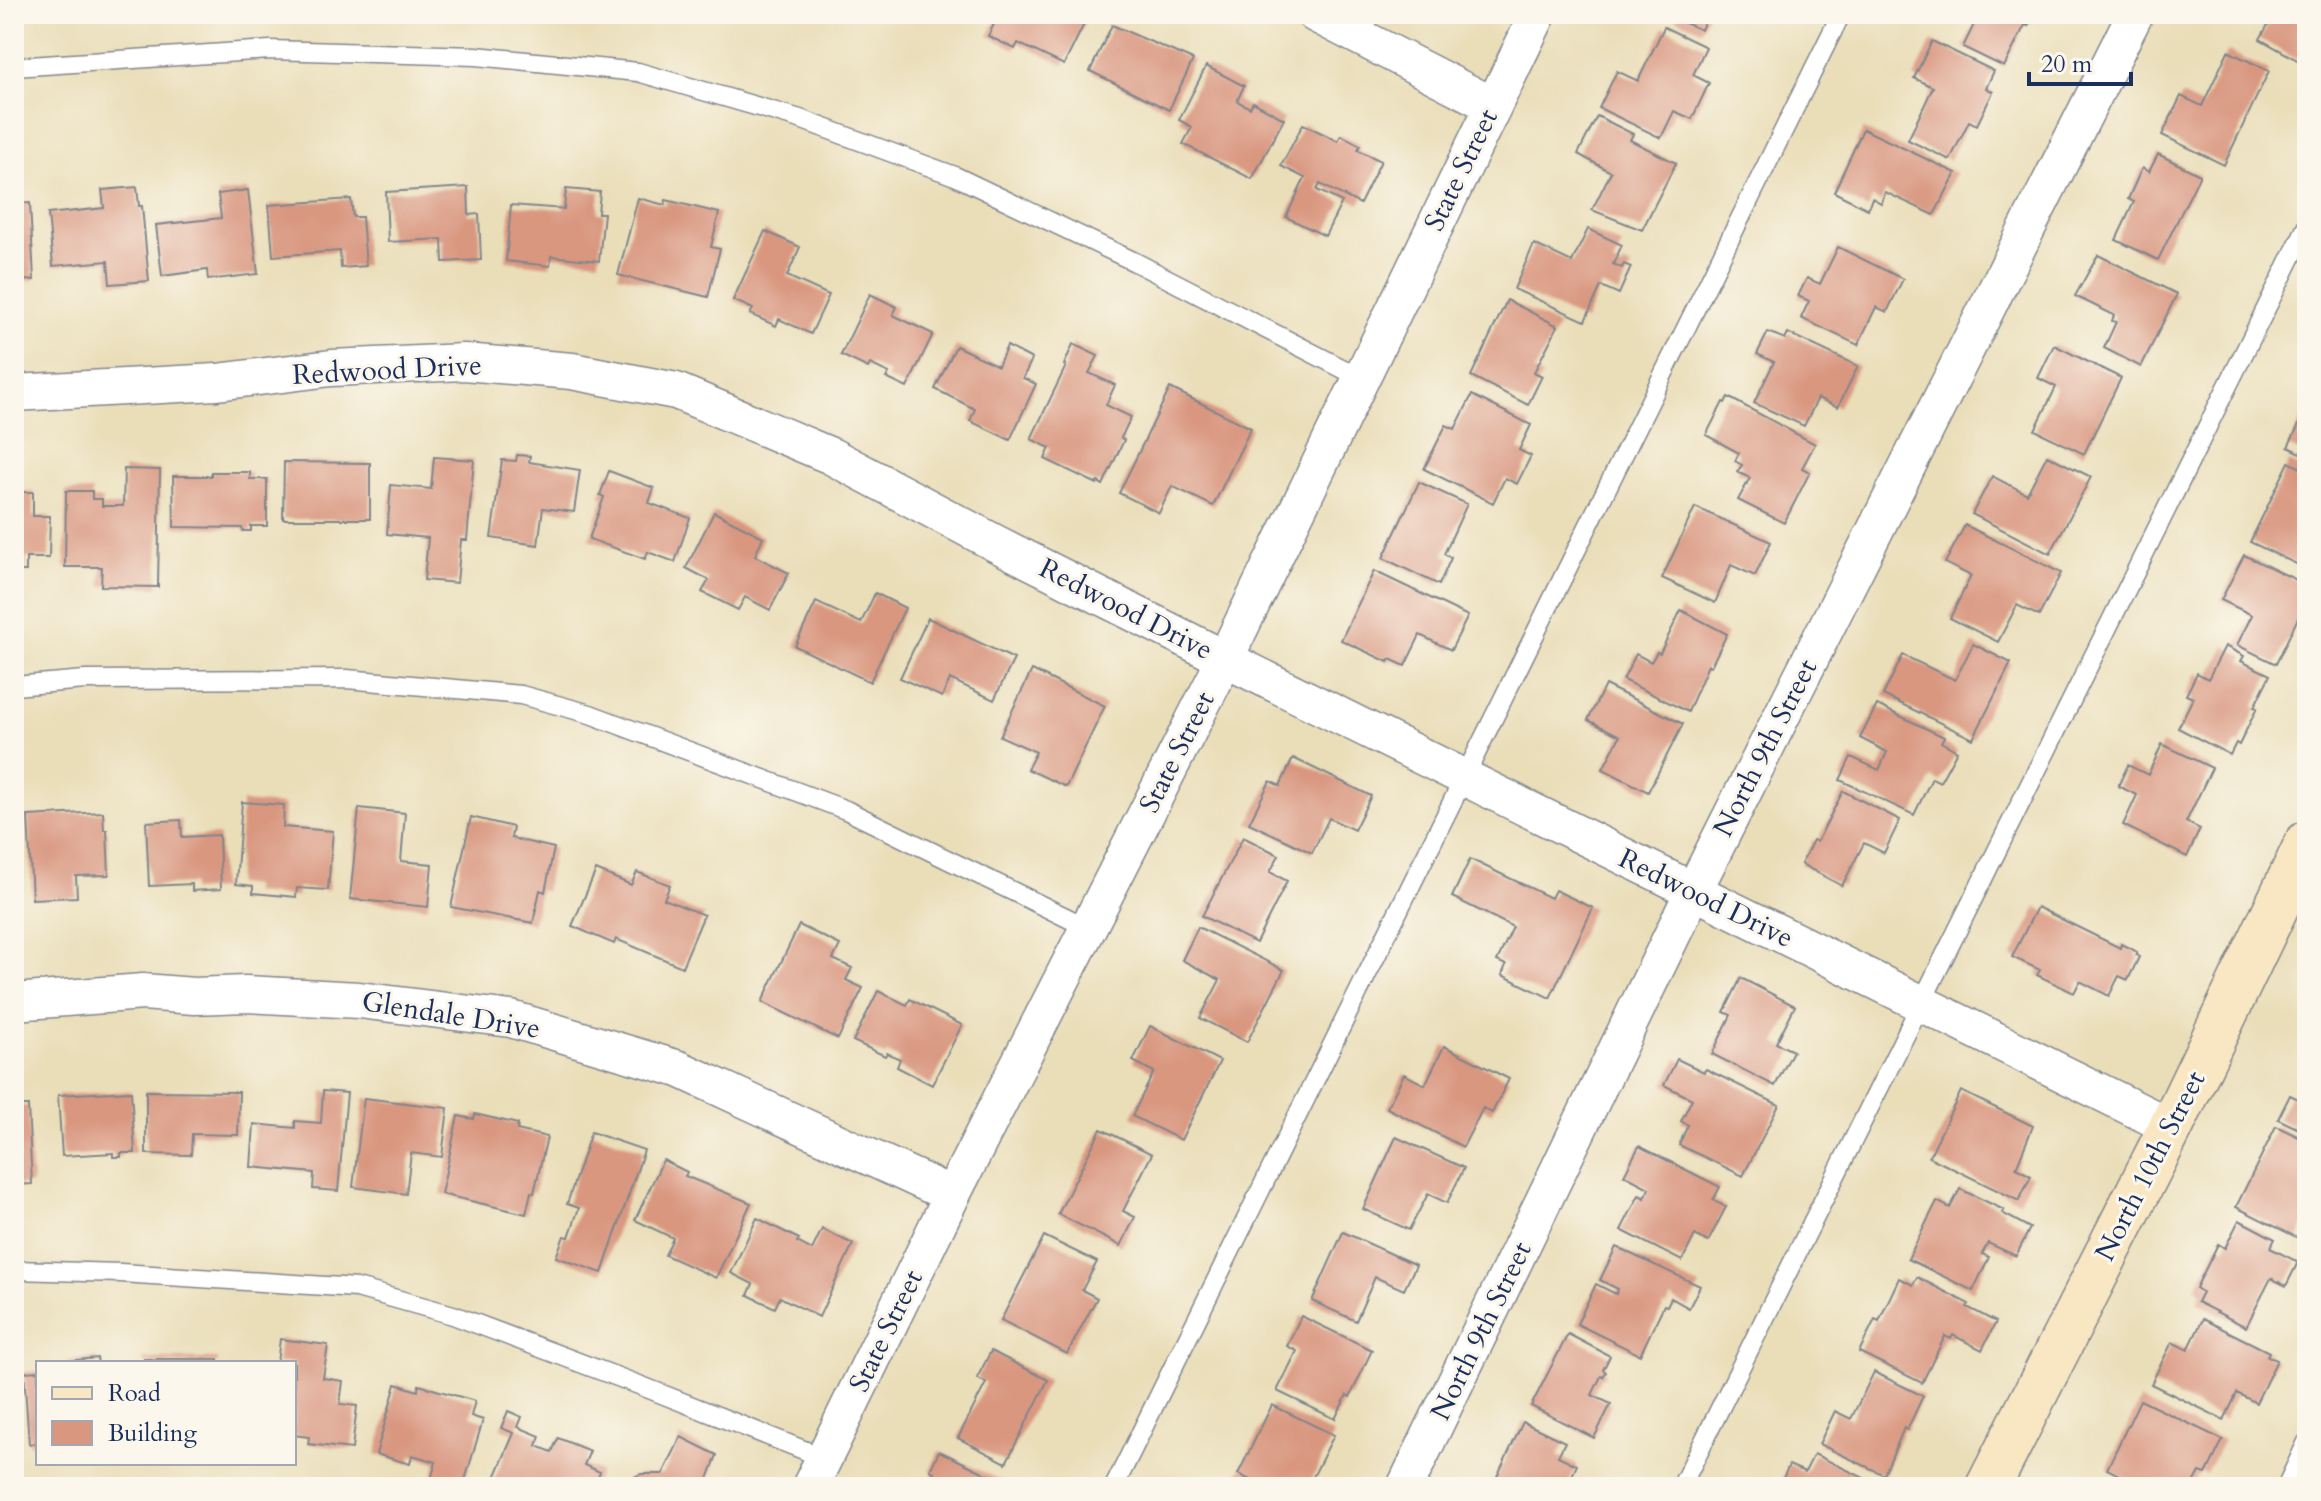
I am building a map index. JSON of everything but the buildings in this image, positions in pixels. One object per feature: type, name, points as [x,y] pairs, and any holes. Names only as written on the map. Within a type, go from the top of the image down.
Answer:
[{"type":"main road","name":"North 10th Street","points":[[1988,1487],[2171,1127],[2307,843]]},
{"type":"street","points":[[1315,14],[1492,105]]},
{"type":"street","name":"State Street","points":[[817,1473],[952,1195],[1225,659],[1538,14]]},
{"type":"street","name":"North 9th Street","points":[[1405,1487],[1693,892],[2135,14]]},
{"type":"street","name":"Redwood Drive","points":[[14,393],[217,382],[331,368],[464,362],[572,371],[676,391],[831,456],[1225,659],[2171,1127]]},
{"type":"street","name":"Glendale Drive","points":[[14,1002],[143,992],[194,996],[246,994],[359,1000],[511,1019],[679,1069],[952,1195]]},
{"type":"lane","points":[[1114,1487],[1841,14]]},
{"type":"lane","points":[[14,67],[270,50],[476,56],[638,72],[800,119],[955,176],[1135,262],[1361,378]]},
{"type":"lane","points":[[1681,1487],[2307,226]]},
{"type":"lane","points":[[14,686],[85,680],[347,679],[521,695],[590,714],[846,810],[1088,928]]},
{"type":"lane","points":[[14,1270],[121,1273],[357,1288],[453,1315],[639,1385],[817,1473]]},
{"type":"lane","points":[[2286,1487],[2307,1442]]}]
